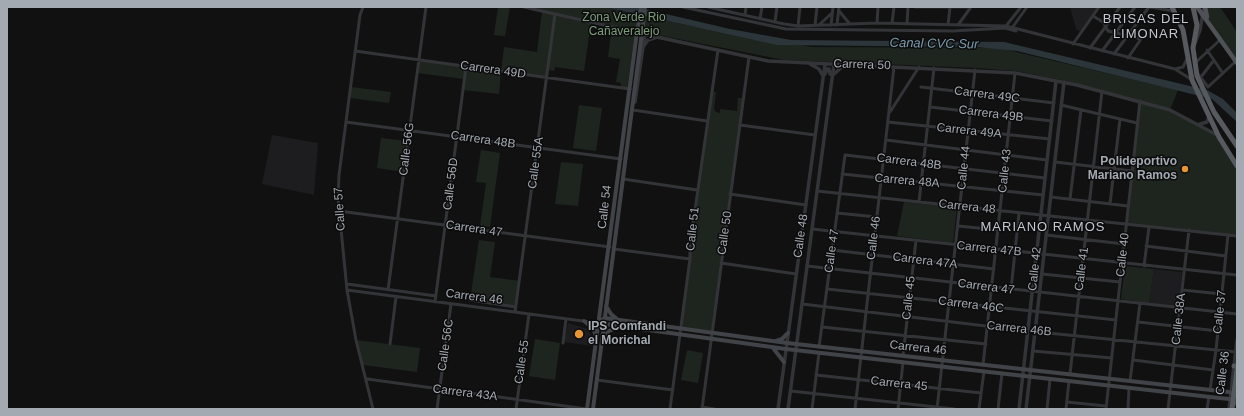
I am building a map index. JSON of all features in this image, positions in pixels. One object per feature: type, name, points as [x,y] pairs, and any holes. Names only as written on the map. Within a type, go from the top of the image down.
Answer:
[{"type":"highway","points":[[1193,7],[1197,26],[1194,48],[1196,72],[1201,80],[1214,112],[1237,146]]},
{"type":"highway","points":[[1174,9],[1183,30],[1187,59],[1193,82],[1219,137],[1237,165]]},
{"type":"highway","points":[[1232,409],[1236,368]]},
{"type":"main road","name":"Calle 54","points":[[587,409],[598,323],[612,248],[633,110],[641,7]]},
{"type":"main road","name":"Calle 54","points":[[593,409],[605,318],[621,159],[630,89],[645,7]]},
{"type":"main road","points":[[1197,7],[1236,61]]},
{"type":"main road","points":[[1204,7],[1208,21]]},
{"type":"main road","points":[[606,306],[612,315],[621,320]]},
{"type":"main road","points":[[598,323],[605,318]]},
{"type":"main road","name":"Carrera 46","points":[[605,318],[861,352],[1210,390],[1234,397]]},
{"type":"main road","points":[[584,321],[593,328],[596,336]]},
{"type":"main road","name":"Carrera 46","points":[[598,323],[646,331],[861,358],[1209,397],[1234,397]]},
{"type":"main road","points":[[646,331],[647,324]]},
{"type":"main road","points":[[602,338],[609,331],[620,327]]},
{"type":"main road","points":[[774,341],[782,339],[788,333]]},
{"type":"main road","points":[[772,347],[784,362]]},
{"type":"street","name":"Calle 57","points":[[363,7],[360,15],[355,51],[338,188],[347,290],[356,340],[373,409]]},
{"type":"street","name":"Calle 56G","points":[[388,290],[426,7]]},
{"type":"street","name":"Carrera 50","points":[[524,7],[768,61],[1016,73],[1102,91],[1170,110],[1219,137]]},
{"type":"street","points":[[683,7],[786,29],[877,23],[1005,27],[1175,69],[1193,82]]},
{"type":"street","points":[[708,7],[798,26],[831,26]]},
{"type":"street","points":[[745,15],[746,7]]},
{"type":"street","points":[[760,18],[762,7]]},
{"type":"street","points":[[775,22],[777,7]]},
{"type":"street","points":[[798,26],[800,7]]},
{"type":"street","points":[[817,7],[817,25]]},
{"type":"street","points":[[831,26],[833,7]]},
{"type":"street","points":[[837,25],[839,7]]},
{"type":"street","points":[[877,23],[878,7]]},
{"type":"street","points":[[892,23],[894,7]]},
{"type":"street","points":[[907,24],[908,7]]},
{"type":"street","points":[[915,7],[970,7]]},
{"type":"street","points":[[948,30],[950,7]]},
{"type":"street","points":[[958,25],[970,7]]},
{"type":"street","points":[[832,20],[837,25],[948,30],[1005,27],[1021,7]]},
{"type":"street","points":[[1011,29],[1027,7]]},
{"type":"street","points":[[1072,44],[1100,7]]},
{"type":"street","points":[[1090,48],[1120,7]]},
{"type":"street","points":[[1102,51],[1134,7]]},
{"type":"street","points":[[1114,54],[1150,7],[1174,9]]},
{"type":"street","points":[[1194,48],[1199,35],[1204,7]]},
{"type":"street","points":[[817,25],[827,19],[833,11]]},
{"type":"street","points":[[839,12],[844,19],[851,24]]},
{"type":"street","name":"Calle 55A","points":[[515,312],[555,14]]},
{"type":"street","points":[[1093,16],[1106,26],[1108,31],[1141,39],[1128,58]]},
{"type":"street","name":"Calle 54","points":[[633,110],[645,35]]},
{"type":"street","points":[[643,47],[648,40],[657,37]]},
{"type":"street","points":[[1195,63],[1220,39]]},
{"type":"street","name":"Calle 51","points":[[670,409],[690,259],[697,190],[718,50]]},
{"type":"street","points":[[1207,50],[1222,72]]},
{"type":"street","name":"Carrera 49D","points":[[355,51],[630,89]]},
{"type":"street","name":"Calle 50","points":[[702,408],[749,57]]},
{"type":"street","points":[[1175,69],[1183,67],[1187,59]]},
{"type":"street","points":[[1214,60],[1201,80],[1208,87],[1222,72],[1236,61]]},
{"type":"street","points":[[808,63],[819,69],[823,79]]},
{"type":"street","name":"Calle 48","points":[[778,409],[825,64]]},
{"type":"street","name":"Calle 48","points":[[788,409],[834,64]]},
{"type":"street","points":[[832,76],[838,69],[846,65]]},
{"type":"street","name":"Calle 46","points":[[855,409],[894,66]]},
{"type":"street","name":"Calle 56D","points":[[435,302],[466,67]]},
{"type":"street","points":[[889,113],[919,68]]},
{"type":"street","points":[[919,202],[934,68]]},
{"type":"street","points":[[823,79],[824,80],[826,70],[829,69],[831,70],[830,80],[832,83]]},
{"type":"street","name":"Calle 44","points":[[937,408],[975,70]]},
{"type":"street","name":"Calle 43","points":[[983,365],[1016,73]]},
{"type":"street","name":"Calle 42","points":[[1019,409],[1056,81]]},
{"type":"street","name":"Calle 42","points":[[1026,409],[1064,82]]},
{"type":"street","name":"Carrera 49C","points":[[921,87],[1054,103]]},
{"type":"street","name":"Calle 41","points":[[1070,374],[1102,91]]},
{"type":"street","name":"Calle 40","points":[[1106,408],[1140,101]]},
{"type":"street","points":[[1061,105],[1137,124]]},
{"type":"street","name":"Carrera 49B","points":[[930,107],[1052,121]]},
{"type":"street","points":[[633,110],[707,121]]},
{"type":"street","points":[[1070,199],[1081,110]]},
{"type":"street","points":[[1197,124],[1205,124],[1209,115]]},
{"type":"street","points":[[1110,204],[1120,119]]},
{"type":"street","name":"Carrera 48B","points":[[346,122],[621,159]]},
{"type":"street","name":"Carrera 49A","points":[[888,122],[1050,139]]},
{"type":"street","points":[[740,125],[815,135]]},
{"type":"street","points":[[886,140],[1047,160]]},
{"type":"street","name":"Carrera 48B","points":[[847,155],[1045,178]]},
{"type":"street","name":"Calle 47","points":[[819,347],[842,174],[847,155]]},
{"type":"street","points":[[1055,162],[1132,171]]},
{"type":"street","name":"Carrera 48A","points":[[842,174],[1043,195]]},
{"type":"street","points":[[623,179],[697,190]]},
{"type":"street","name":"Carrera 48","points":[[817,191],[1237,236]]},
{"type":"street","points":[[730,194],[806,205]]},
{"type":"street","points":[[1051,197],[1128,206]]},
{"type":"street","name":"Carrera 47","points":[[339,211],[690,259]]},
{"type":"street","points":[[837,213],[877,218]]},
{"type":"street","points":[[1011,290],[1019,213]]},
{"type":"street","points":[[958,226],[998,230]]},
{"type":"street","points":[[1144,266],[1149,227]]},
{"type":"street","name":"Carrera 47B","points":[[812,229],[1083,260],[1237,275]]},
{"type":"street","name":"Calle 38A","points":[[1168,409],[1189,230]]},
{"type":"street","points":[[1046,235],[1124,244]]},
{"type":"street","name":"Calle 37","points":[[1210,390],[1216,350],[1228,235]]},
{"type":"street","name":"Calle 45","points":[[903,356],[916,240]]},
{"type":"street","points":[[1146,246],[1226,256]]},
{"type":"street","name":"Carrera 47A","points":[[832,250],[994,269]]},
{"type":"street","points":[[721,263],[796,274]]},
{"type":"street","name":"Carrera 47","points":[[807,266],[1032,293],[1079,296],[1180,309],[1237,314]]},
{"type":"street","points":[[1042,274],[1120,282]]},
{"type":"street","name":"Carrera 46","points":[[347,284],[436,296]]},
{"type":"street","name":"Carrera 46C","points":[[827,288],[1030,312],[1116,320]]},
{"type":"street","name":"Carrera 46","points":[[347,290],[598,323]]},
{"type":"street","points":[[1182,290],[1222,294]]},
{"type":"street","points":[[390,344],[396,297]]},
{"type":"street","name":"Carrera 46","points":[[470,300],[516,307]]},
{"type":"street","points":[[1130,381],[1140,303]]},
{"type":"street","name":"Calle 56C","points":[[437,409],[451,304]]},
{"type":"street","name":"Carrera 46B","points":[[802,304],[1028,331],[1114,338],[1236,352]]},
{"type":"street","name":"Calle 55","points":[[516,409],[529,314]]},
{"type":"street","points":[[563,343],[566,319]]},
{"type":"street","points":[[1138,322],[1218,331]]},
{"type":"street","points":[[822,327],[986,344]]},
{"type":"street","name":"Calle 36","points":[[1236,368],[1237,340]]},
{"type":"street","points":[[1033,351],[1112,358]]},
{"type":"street","points":[[812,409],[819,353]]},
{"type":"street","points":[[1133,360],[1213,370]]},
{"type":"street","points":[[898,409],[903,362]]},
{"type":"street","points":[[979,409],[984,371]]},
{"type":"street","points":[[998,409],[1002,373]]},
{"type":"street","name":"Carrera 45","points":[[816,374],[981,393]]},
{"type":"street","name":"Carrera 43A","points":[[366,379],[587,409]]},
{"type":"street","points":[[1047,409],[1050,379]]},
{"type":"street","points":[[597,380],[673,390]]},
{"type":"street","points":[[1066,409],[1069,381]]},
{"type":"street","points":[[1128,409],[1129,388]]},
{"type":"street","points":[[790,391],[954,409]]},
{"type":"street","points":[[1208,409],[1209,397]]},
{"type":"street","name":"Calle 36","points":[[1229,409],[1234,397]]},
{"type":"street","points":[[1067,402],[1106,408]]},
{"type":"street","points":[[702,408],[714,409]]},
{"type":"shaded area","points":[[1070,7],[1099,7],[1081,33],[1076,29]]},
{"type":"shaded area","points":[[272,135],[318,143],[314,195],[262,184]]},
{"type":"shaded area","points":[[1154,269],[1182,272],[1179,307],[1149,303]]},
{"type":"shaded area","name":"IPS Comfandi el Morichal","points":[[568,323],[588,329],[592,336],[592,346],[564,342]]},
{"type":"green space","points":[[498,7],[510,7],[505,36],[494,35]]},
{"type":"green space","name":"Zona Verde Rio Cañaveralejo","points":[[524,7],[605,7],[691,26],[812,47],[999,48],[1178,90],[1170,110],[1216,134],[1237,166],[1237,236],[1126,225],[1139,101],[1066,81],[1016,71],[976,68],[784,60],[648,33],[635,32],[627,89],[621,88],[621,83],[616,82],[620,59],[608,57],[612,27],[591,22],[584,71],[555,67],[554,71],[548,70],[547,78],[501,71],[504,47],[537,52],[542,11]]},
{"type":"green space","points":[[1204,7],[1220,7],[1237,32],[1237,60],[1208,21]]},
{"type":"green space","points":[[418,60],[501,71],[499,94],[463,90],[464,79],[417,73]]},
{"type":"green space","points":[[351,87],[391,92],[389,103],[350,98]]},
{"type":"green space","points":[[712,92],[716,92],[714,109],[716,112],[720,113],[720,109],[737,111],[738,98],[743,98],[712,331],[681,327],[690,245]]},
{"type":"green space","points":[[579,105],[602,108],[596,151],[573,148]]},
{"type":"green space","points":[[381,138],[408,141],[404,172],[377,168]]},
{"type":"green space","points":[[481,150],[500,153],[490,227],[480,226],[486,183],[476,182]]},
{"type":"green space","points":[[561,162],[583,164],[578,206],[555,204]]},
{"type":"green space","points":[[904,202],[957,207],[953,243],[897,236]]},
{"type":"green space","points":[[479,240],[495,242],[490,277],[520,281],[516,307],[470,300]]},
{"type":"green space","points":[[1125,266],[1154,269],[1149,303],[1121,299]]},
{"type":"green space","points":[[535,339],[560,343],[555,380],[529,376]]},
{"type":"green space","points":[[356,340],[420,348],[417,372],[363,365]]},
{"type":"green space","points":[[687,350],[703,353],[698,383],[681,380]]},
{"type":"water","name":"Canal CVC Sur","points":[[605,7],[636,7],[730,29],[791,40],[1004,42],[1207,90],[1223,99],[1237,113],[1237,122],[1212,99],[1017,51],[976,47],[777,45]]},
{"type":"place","name":"Polideportivo Mariano Ramos","points":[[1185,169]]},
{"type":"place","name":"IPS Comfandi el Morichal","points":[[579,334]]},
{"type":"district","name":"BRISAS DEL LIMONAR","points":[[1146,26]]},
{"type":"district","name":"MARIANO RAMOS","points":[[1043,227]]}]
